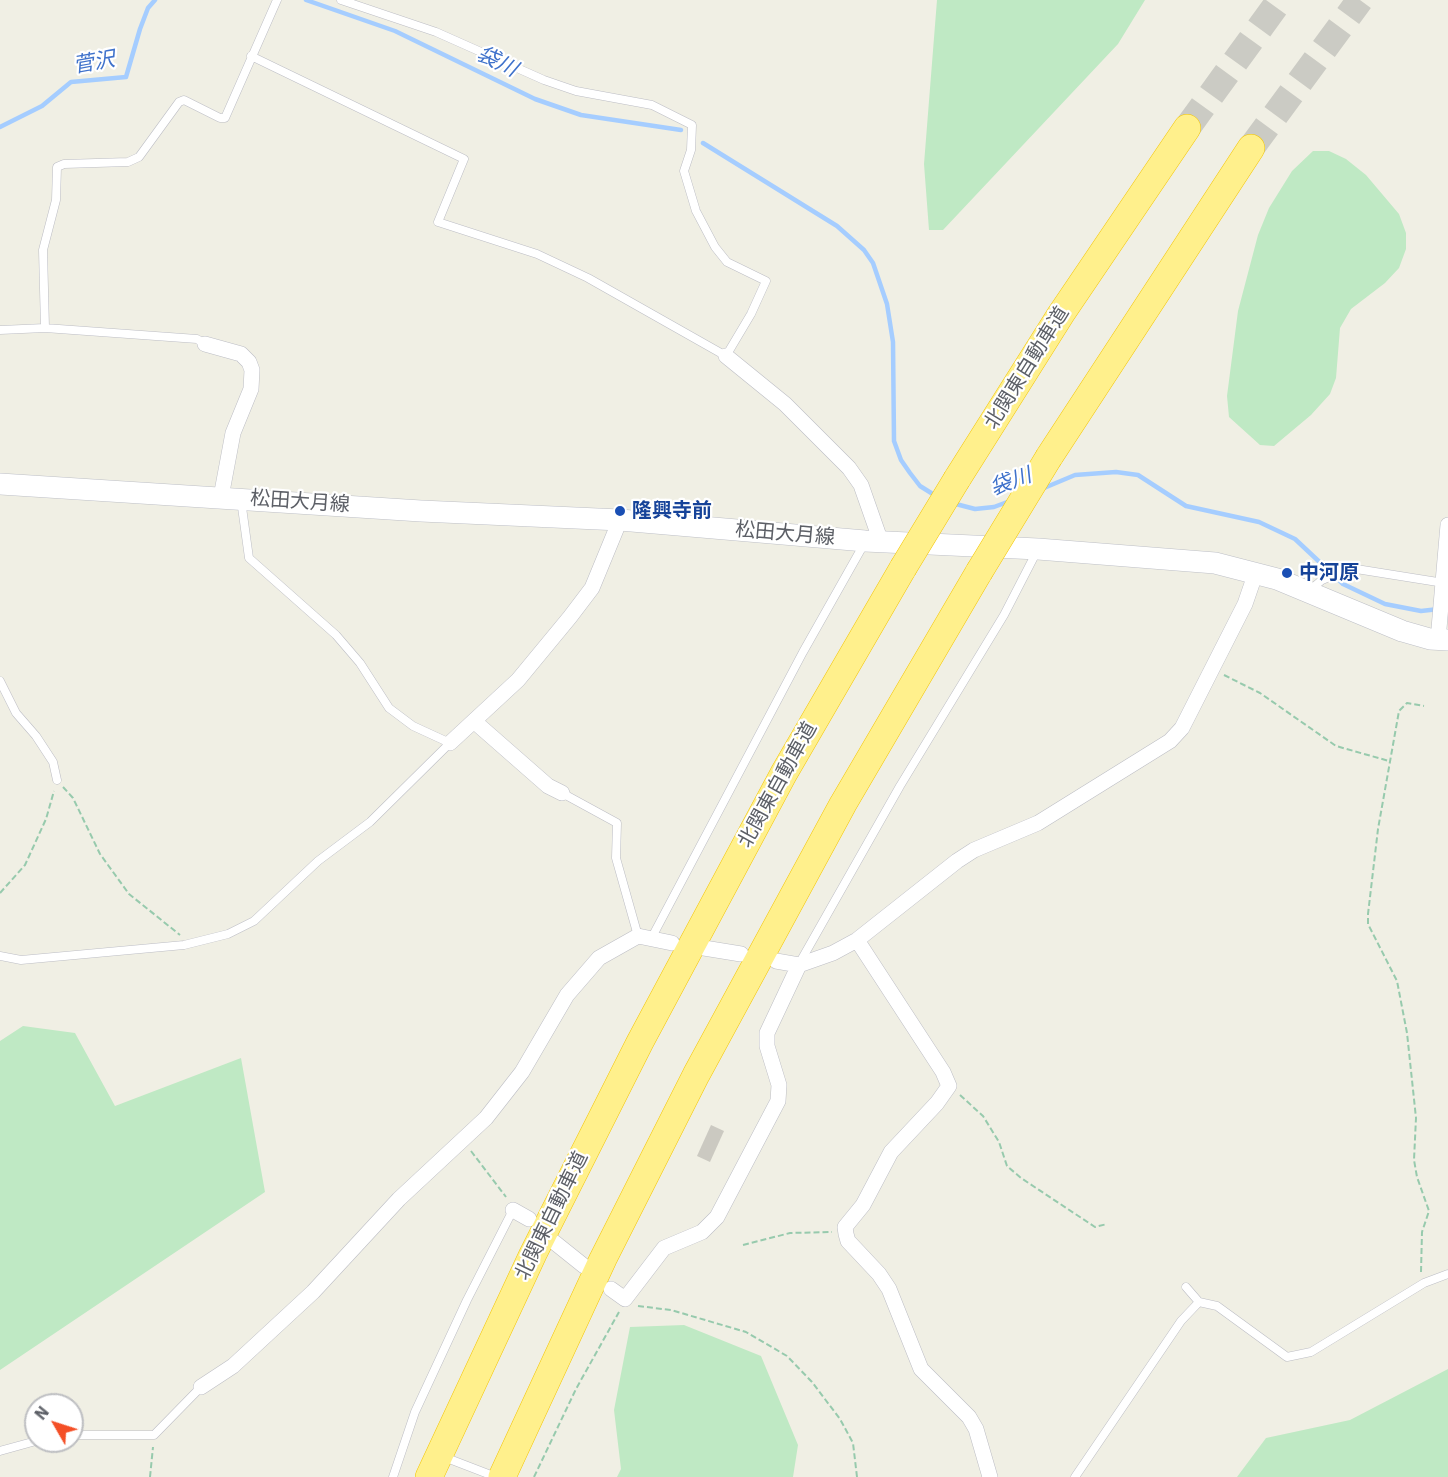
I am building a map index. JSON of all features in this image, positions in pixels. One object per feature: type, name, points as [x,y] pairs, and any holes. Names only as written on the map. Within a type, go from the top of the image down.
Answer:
[{"type":"highway","name":"北関東自動車道","points":[[434,1466],[542,1236],[684,956],[784,772],[957,479],[1068,304],[1187,128]]},
{"type":"highway","points":[[502,1477],[599,1268],[696,1075],[843,804],[1049,457],[1251,148]]},
{"type":"main road","name":"松田大月線","points":[[0,484],[421,511],[620,520],[873,542],[1038,549],[1215,563],[1315,586],[1402,631],[1442,637]]},
{"type":"street","points":[[205,344],[241,354],[249,362],[252,370],[250,389],[232,433],[231,498]]},
{"type":"street","points":[[726,356],[785,404],[849,468],[861,485],[873,542]]},
{"type":"street","points":[[450,742],[475,722],[518,680],[576,610],[592,588],[620,520]]},
{"type":"street","points":[[1442,637],[1448,525]]},
{"type":"street","points":[[776,962],[799,965],[833,953],[857,940],[974,850],[1038,823],[1170,741],[1182,728],[1245,604],[1256,572]]},
{"type":"street","points":[[475,722],[548,786],[562,793]]},
{"type":"street","points":[[201,1387],[233,1366],[313,1292],[399,1199],[505,1096],[567,995],[599,958],[645,938],[672,943]]},
{"type":"street","points":[[857,940],[943,1072],[949,1086],[937,1103],[891,1152],[863,1205],[844,1227],[849,1241],[879,1274],[889,1289],[921,1369],[969,1417],[976,1429],[990,1477]]},
{"type":"street","points":[[704,948],[741,954]]},
{"type":"street","points":[[611,1289],[625,1299],[664,1248],[702,1232],[717,1217],[778,1101],[779,1085],[767,1046],[766,1033],[799,965]]},
{"type":"street","points":[[513,1210],[529,1219]]},
{"type":"street","points":[[554,1242],[584,1266]]},
{"type":"lane","points":[[45,328],[43,250],[56,200],[57,167],[64,164],[128,162],[139,158],[179,102],[184,100],[220,118],[225,117],[277,0]]},
{"type":"lane","points":[[251,56],[464,159],[438,222],[537,254],[588,278],[726,356],[751,314],[766,281],[727,262],[715,247],[696,211],[684,171],[691,150],[692,125],[652,105],[576,91],[544,80],[436,32],[341,0]]},
{"type":"lane","points":[[0,330],[45,328],[197,339],[205,344]]},
{"type":"lane","points":[[0,956],[21,960],[189,943],[228,934],[254,921],[318,861],[370,822],[450,742],[413,726],[389,708],[360,663],[336,635],[249,558],[231,498]]},
{"type":"lane","points":[[645,938],[803,652],[873,542]]},
{"type":"lane","points":[[799,965],[900,786],[1004,615],[1038,549]]},
{"type":"lane","points":[[1315,586],[1339,571],[1365,568],[1444,587]]},
{"type":"lane","points":[[0,681],[16,713],[36,736],[53,762],[57,780]]},
{"type":"lane","points":[[562,793],[617,823],[616,858],[645,938]]},
{"type":"lane","points":[[393,1477],[415,1412],[467,1300],[513,1210]]},
{"type":"lane","points":[[1186,1287],[1198,1302],[1217,1306],[1287,1357],[1311,1352],[1424,1283],[1448,1274]]},
{"type":"lane","points":[[1075,1477],[1181,1322],[1198,1302]]},
{"type":"lane","points":[[84,1435],[154,1436],[201,1387]]},
{"type":"lane","points":[[0,1451],[24,1444]]},
{"type":"lane","points":[[434,1466],[496,1477]]},
{"type":"path","points":[[1212,666],[1260,693],[1336,746],[1389,761]]},
{"type":"path","points":[[1424,706],[1402,705],[1389,761],[1368,897],[1368,924],[1397,981],[1407,1033],[1416,1118],[1414,1160],[1417,1177],[1429,1211],[1422,1232],[1421,1258],[1424,1283]]},
{"type":"path","points":[[0,893],[25,865],[46,819],[57,780]]},
{"type":"path","points":[[57,780],[73,798],[100,855],[129,894],[189,943]]},
{"type":"path","points":[[949,1086],[983,1116],[999,1142],[1007,1166],[1095,1227],[1107,1224]]},
{"type":"path","points":[[462,1139],[513,1210]]},
{"type":"path","points":[[743,1245],[790,1233],[832,1232],[844,1227]]},
{"type":"path","points":[[534,1477],[560,1421],[625,1299],[645,1309],[671,1311],[746,1332],[787,1356],[818,1389],[840,1419],[853,1443],[857,1477]]},
{"type":"path","points":[[150,1477],[154,1436]]},
{"type":"green space","points":[[937,0],[1145,0],[1118,44],[943,230],[929,230],[924,164]]},
{"type":"green space","points":[[1313,151],[1329,151],[1346,159],[1366,175],[1399,214],[1406,233],[1406,249],[1399,268],[1385,283],[1351,309],[1340,328],[1336,378],[1330,394],[1311,415],[1274,446],[1260,445],[1229,417],[1227,396],[1238,311],[1258,235],[1269,208],[1292,171]]},
{"type":"green space","points":[[23,1026],[75,1033],[115,1106],[241,1058],[265,1192],[0,1370],[0,1041]]},
{"type":"green space","points":[[684,1325],[761,1356],[798,1445],[793,1477],[617,1477],[621,1469],[614,1410],[630,1327]]},
{"type":"green space","points":[[1448,1369],[1448,1477],[1237,1477],[1266,1438],[1350,1420]]},
{"type":"building","points":[[711,1125],[724,1131],[710,1162],[697,1156]]},
{"type":"waterway","name":"菅沢","points":[[0,127],[42,106],[71,82],[126,77],[140,29],[148,8],[155,0]]},
{"type":"waterway","name":"袋川","points":[[306,0],[395,31],[535,99],[581,115],[681,130]]},
{"type":"waterway","name":"袋川","points":[[703,143],[837,226],[864,250],[873,263],[887,304],[893,342],[894,441],[901,460],[910,473],[920,486],[936,496]]},
{"type":"waterway","name":"袋川","points":[[1044,488],[1075,475],[1116,472],[1138,475],[1186,506],[1259,522],[1295,539],[1343,584],[1385,604],[1421,611],[1439,609]]},
{"type":"waterway","name":"袋川","points":[[952,503],[975,509],[994,507],[1010,501]]},
{"type":"tunnel","points":[[1187,128],[1280,0]]},
{"type":"tunnel","points":[[1251,148],[1360,0]]},
{"type":"place","name":"隆興寺前","points":[[620,511]]},
{"type":"place","name":"中河原","points":[[1287,573]]}]
